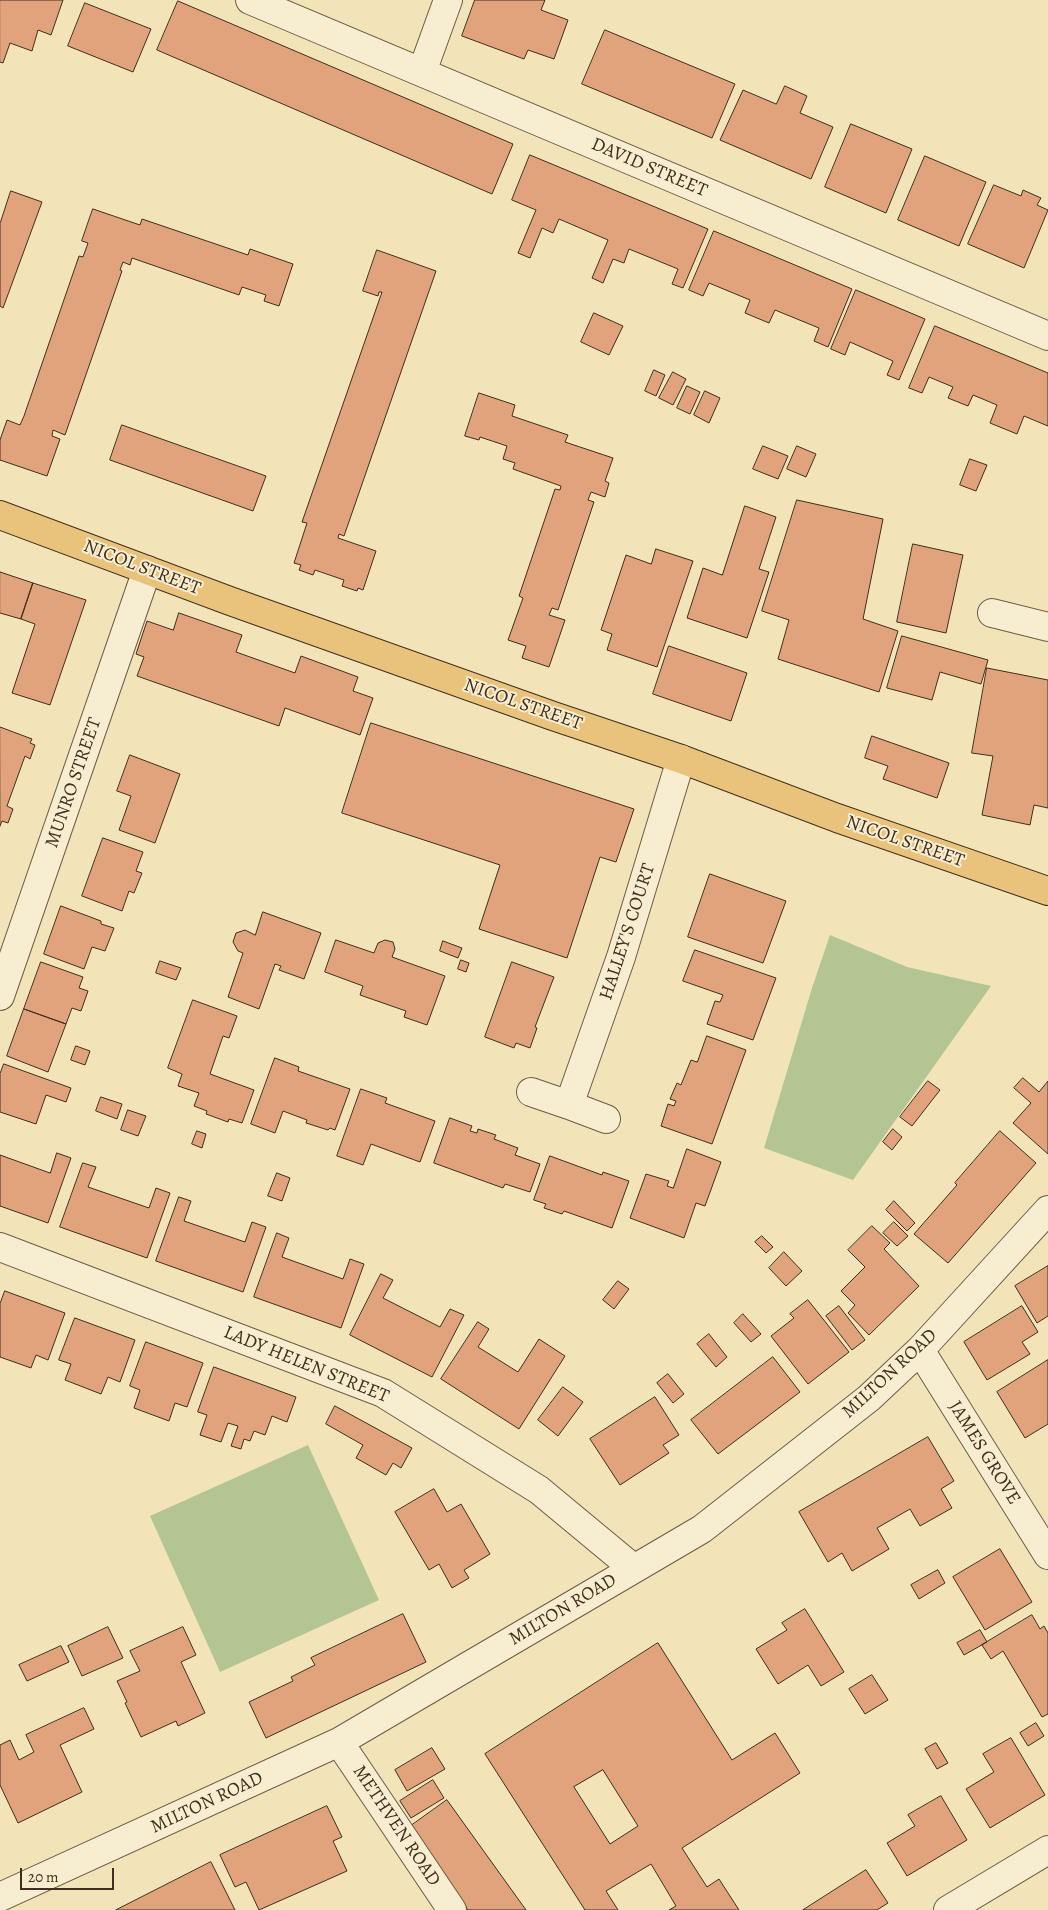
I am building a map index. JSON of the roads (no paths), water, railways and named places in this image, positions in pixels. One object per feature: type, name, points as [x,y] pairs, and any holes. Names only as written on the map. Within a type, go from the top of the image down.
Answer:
[{"type":"main road","name":"NICOL STREET","points":[[0,516],[544,713],[682,758],[837,818],[1048,891]]},
{"type":"street","name":"DAVID STREET","points":[[250,0],[1048,336]]},
{"type":"street","points":[[422,72],[448,0]]},
{"type":"street","name":"MUNRO STREET","points":[[0,996],[147,570]]},
{"type":"street","points":[[992,613],[1048,627]]},
{"type":"street","name":"HALLEY'S COURT","points":[[569,1105],[621,957],[682,758]]},
{"type":"street","points":[[531,1092],[606,1119]]},
{"type":"street","name":"MILTON ROAD","points":[[0,1897],[339,1742],[702,1529],[869,1398],[920,1350],[1048,1210]]},
{"type":"street","name":"LADY HELEN STREET","points":[[0,1247],[383,1393],[539,1490],[634,1568]]},
{"type":"street","name":"JAMES GROVE","points":[[920,1350],[1048,1555]]},
{"type":"street","name":"METHVEN ROAD","points":[[339,1742],[452,1910]]},
{"type":"street","points":[[948,1910],[1048,1850]]}]
